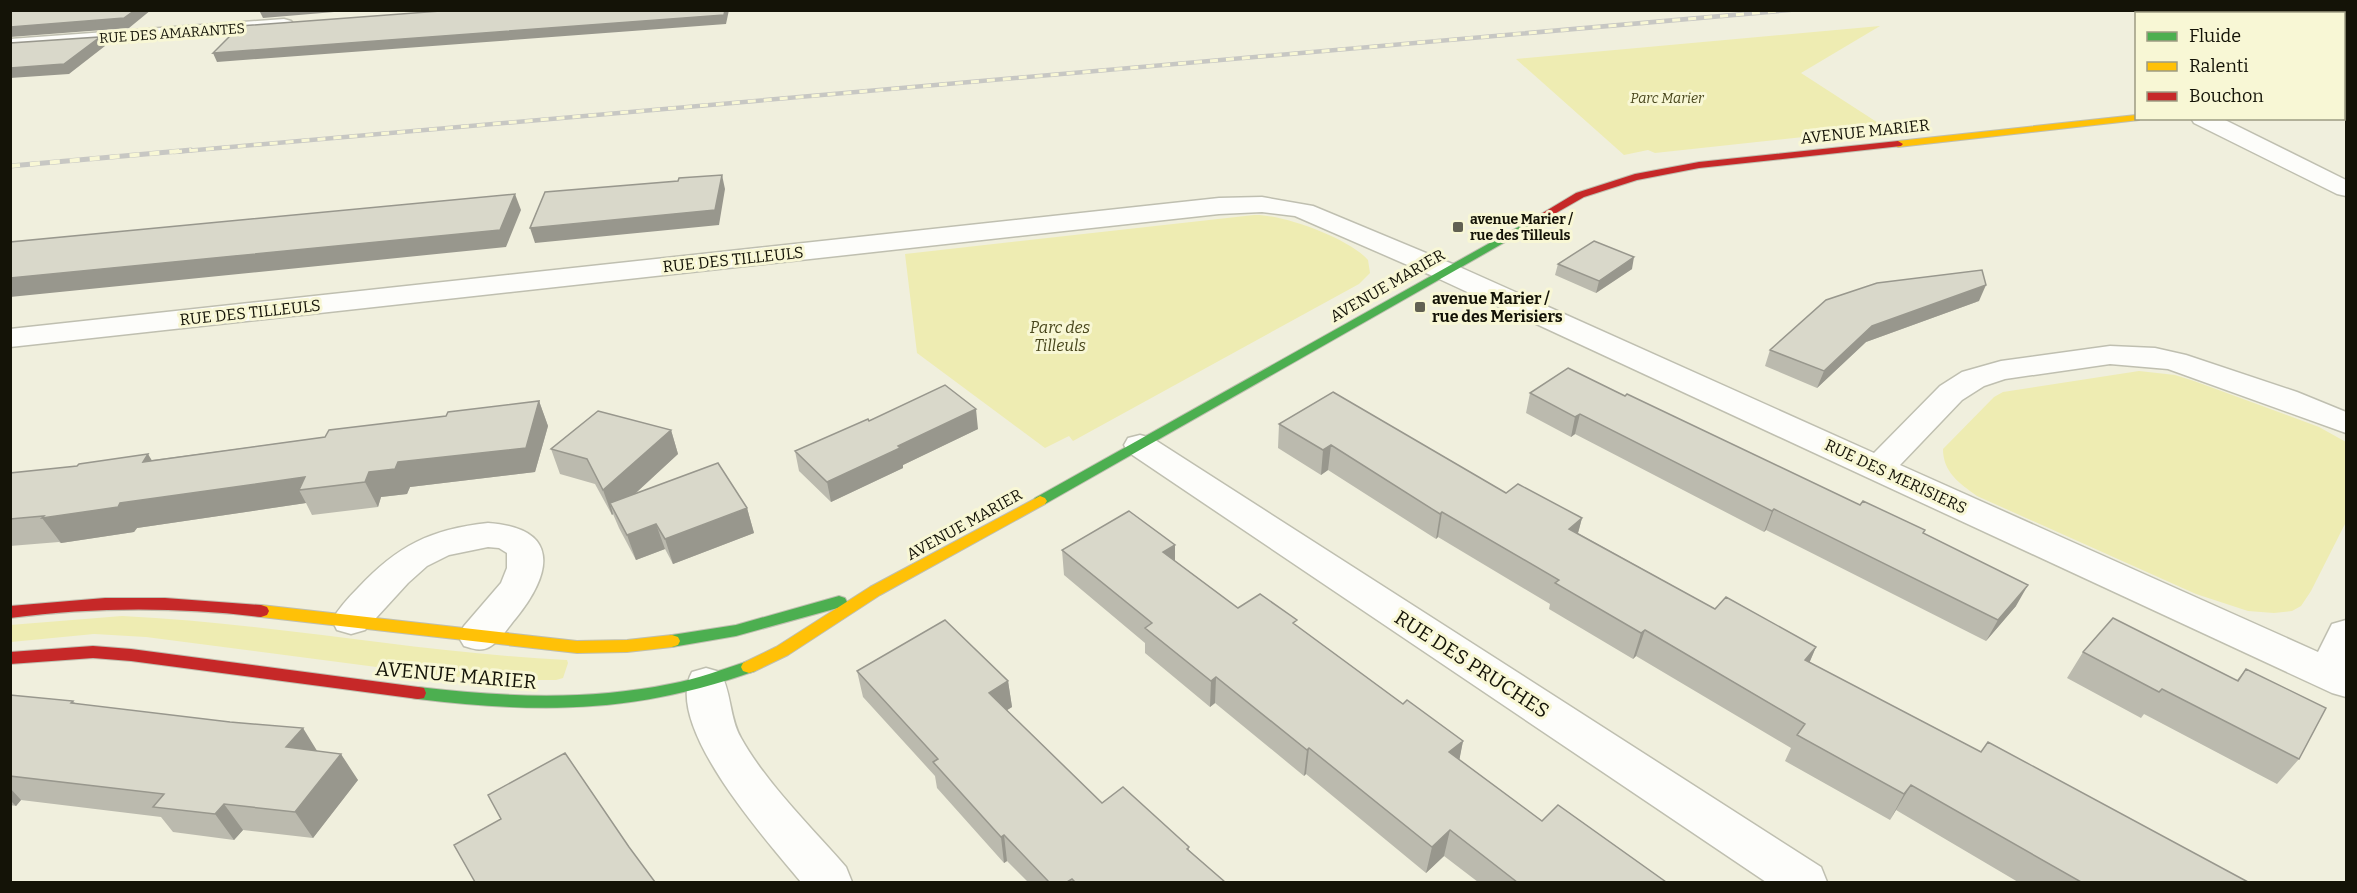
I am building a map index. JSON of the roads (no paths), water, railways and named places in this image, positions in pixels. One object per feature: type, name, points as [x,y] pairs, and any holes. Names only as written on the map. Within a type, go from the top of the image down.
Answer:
[{"type":"street","points":[[192,32],[211,13]]},
{"type":"street","name":"RUE DES AMARANTES","points":[[10,45],[298,24]]},
{"type":"street","name":"AVENUE MARIER","points":[[10,658],[93,652],[131,655],[468,700],[509,703],[592,701],[653,694],[706,683],[747,668],[782,651],[875,591],[1140,445],[1580,195],[1652,173],[1699,165],[2135,117]]},
{"type":"street","points":[[2206,120],[2346,189]]},
{"type":"street","name":"RUE DES TILLEULS","points":[[10,338],[1254,204],[1283,206],[1304,211],[1445,271]]},
{"type":"street","name":"RUE DES MERISIERS","points":[[1445,271],[2338,678]]},
{"type":"street","points":[[1878,468],[1951,393],[1973,379],[2001,370],[2110,355],[2155,357],[2175,361],[2294,402],[2346,423]]},
{"type":"street","name":"RUE DES PRUCHES","points":[[1140,445],[1804,882]]},
{"type":"street","points":[[351,620],[388,581],[424,552],[463,537],[481,534],[499,535],[511,539],[524,551],[525,570],[515,590],[478,636]]},
{"type":"street","name":"AVENUE MARIER","points":[[10,612],[58,605],[145,600],[351,620],[577,647],[627,646],[733,633],[875,591]]},
{"type":"street","points":[[2338,678],[2346,634]]},
{"type":"street","points":[[706,683],[711,716],[722,745],[759,798],[829,882]]},
{"type":"railway","points":[[174,152],[1790,10]]},
{"type":"railway","points":[[10,166],[191,150]]},
{"type":"place","name":"avenue Marier / rue des Tilleuls","points":[[1458,227]]},
{"type":"place","name":"avenue Marier / rue des Merisiers","points":[[1420,307]]},
{"type":"park label","name":"Parc Marier","points":[[1667,98]]},
{"type":"park label","name":"Parc des Tilleuls","points":[[1060,336]]}]
